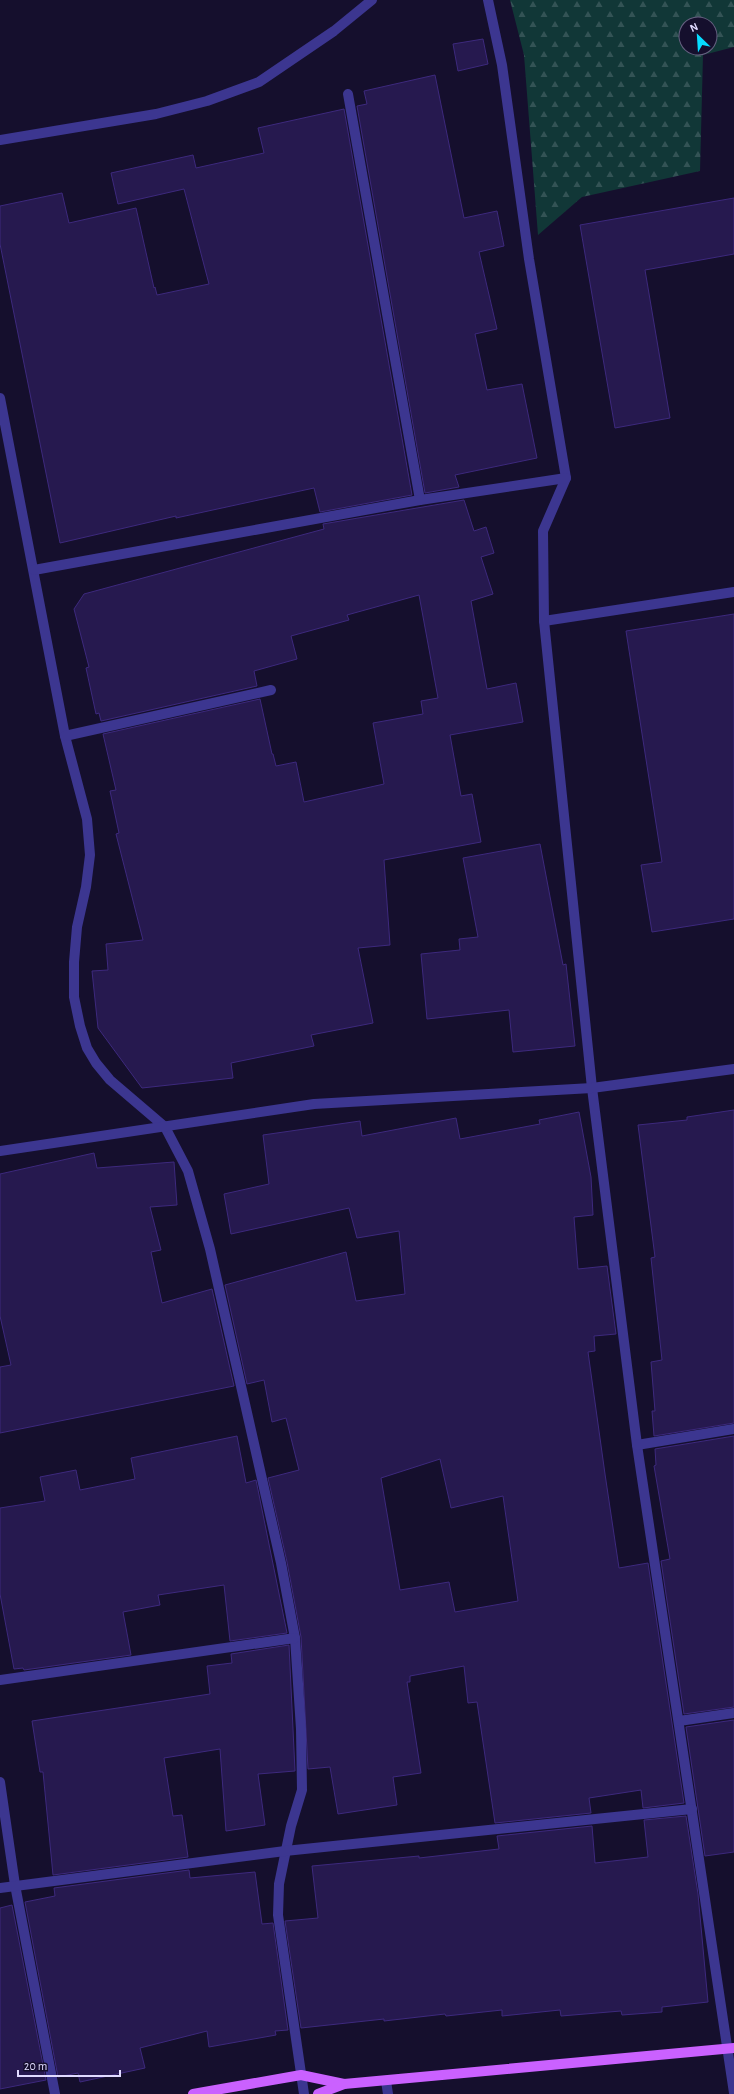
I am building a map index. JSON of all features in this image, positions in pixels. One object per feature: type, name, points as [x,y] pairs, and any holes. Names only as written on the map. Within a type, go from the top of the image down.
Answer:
[{"type":"main road","points":[[193,2094],[301,2075],[344,2084],[731,2048]]},
{"type":"main road","points":[[318,2094],[344,2084]]},
{"type":"street","points":[[0,140],[156,114],[207,101],[259,82],[334,31],[372,0]]},
{"type":"street","points":[[488,0],[502,65],[529,259],[566,478],[543,531],[544,621],[592,1088],[637,1445],[692,1809],[731,2048],[734,2093]]},
{"type":"street","points":[[348,94],[420,500]]},
{"type":"street","points":[[0,398],[65,736],[87,819],[90,855],[86,887],[77,927],[74,962],[74,997],[80,1026],[87,1048],[110,1080],[165,1126],[188,1171],[210,1249],[281,1563],[295,1638],[301,1729],[302,1790],[285,1852],[279,1884],[278,1916],[304,2094]]},
{"type":"street","points":[[34,570],[420,500],[566,478]]},
{"type":"street","points":[[544,621],[734,592]]},
{"type":"street","points":[[65,736],[271,690]]},
{"type":"street","points":[[0,1151],[314,1104],[592,1088],[734,1069]]},
{"type":"street","points":[[637,1445],[734,1429]]},
{"type":"street","points":[[0,1680],[295,1638]]},
{"type":"street","points":[[679,1721],[734,1713]]},
{"type":"street","points":[[0,1782],[16,1885],[55,2094]]},
{"type":"street","points":[[0,1888],[285,1852],[692,1809]]},
{"type":"street","points":[[386,2081],[388,2094]]},
{"type":"green space","points":[[510,0],[734,0],[734,47],[718,51],[718,16],[678,16],[678,56],[703,56],[700,171],[582,197],[538,235],[524,55]]},
{"type":"building","points":[[483,39],[488,64],[458,71],[453,44]]},
{"type":"building","points":[[435,75],[464,218],[497,211],[504,246],[479,252],[497,329],[475,334],[487,390],[522,384],[537,458],[455,475],[459,487],[425,493],[357,106],[367,104],[364,91]]},
{"type":"building","points":[[344,109],[412,495],[320,512],[314,488],[176,518],[176,516],[60,543],[0,244],[0,206],[62,193],[69,223],[136,208],[154,288],[155,287],[157,295],[209,284],[184,189],[118,204],[111,173],[193,155],[196,168],[264,153],[258,128]]},
{"type":"building","points":[[734,198],[734,254],[645,270],[670,418],[615,428],[580,225]]},
{"type":"building","points":[[464,500],[474,531],[486,527],[494,553],[481,557],[493,594],[471,601],[487,689],[516,683],[523,722],[450,735],[461,796],[472,794],[481,842],[384,860],[390,945],[358,948],[373,1023],[311,1035],[314,1046],[231,1063],[233,1078],[142,1088],[98,1028],[92,971],[108,970],[106,944],[143,940],[116,834],[119,833],[110,791],[116,790],[103,734],[260,699],[276,766],[296,762],[304,802],[384,784],[373,723],[423,714],[421,701],[438,698],[419,595],[347,615],[349,620],[291,636],[297,659],[254,671],[257,686],[101,721],[99,713],[96,714],[86,668],[89,667],[74,609],[84,594],[324,529],[323,524]]},
{"type":"building","points":[[734,614],[734,919],[652,932],[641,865],[662,862],[626,631]]},
{"type":"building","points":[[540,844],[563,965],[566,964],[575,1046],[513,1052],[509,1010],[427,1019],[421,954],[460,950],[459,939],[478,937],[463,858]]},
{"type":"building","points":[[734,1110],[734,1423],[654,1436],[652,1411],[655,1411],[651,1362],[662,1360],[651,1258],[655,1257],[638,1125],[687,1120],[687,1117]]},
{"type":"building","points":[[579,1112],[591,1177],[593,1215],[574,1217],[578,1269],[607,1266],[616,1334],[594,1336],[595,1351],[588,1352],[619,1568],[648,1563],[684,1803],[643,1808],[641,1790],[589,1798],[591,1813],[495,1823],[477,1702],[468,1703],[464,1666],[410,1676],[410,1682],[407,1682],[421,1773],[393,1777],[397,1805],[338,1814],[330,1767],[308,1769],[301,1637],[287,1562],[268,1478],[299,1470],[286,1418],[272,1422],[264,1380],[247,1384],[225,1285],[346,1252],[356,1301],[405,1294],[399,1231],[357,1238],[349,1208],[231,1234],[224,1194],[269,1184],[263,1135],[360,1121],[362,1136],[456,1118],[460,1139],[540,1124],[539,1120]],"holes":[[[440,1459],[451,1508],[503,1496],[518,1601],[455,1612],[449,1582],[400,1590],[381,1478]]]},
{"type":"building","points":[[94,1153],[97,1168],[174,1162],[177,1205],[150,1207],[161,1250],[151,1252],[162,1303],[212,1289],[234,1386],[0,1433],[0,1367],[11,1365],[0,1316],[0,1174]]},
{"type":"building","points":[[237,1436],[246,1483],[256,1480],[287,1633],[230,1641],[224,1585],[158,1595],[160,1605],[123,1612],[131,1655],[24,1670],[23,1668],[14,1669],[0,1594],[0,1508],[45,1501],[40,1477],[76,1470],[80,1490],[135,1479],[131,1458]]},
{"type":"building","points":[[734,1436],[734,1707],[684,1714],[661,1561],[670,1559],[654,1466],[656,1465],[655,1449]]},
{"type":"building","points":[[289,1645],[295,1771],[258,1774],[265,1825],[226,1831],[220,1749],[164,1758],[173,1816],[182,1815],[188,1857],[53,1875],[43,1772],[40,1772],[32,1721],[210,1694],[207,1666],[232,1663],[231,1654]]},
{"type":"building","points":[[734,1720],[734,1852],[705,1856],[686,1727]]},
{"type":"building","points":[[686,1816],[698,1894],[708,2002],[662,2007],[662,2012],[622,2015],[621,2011],[561,2016],[560,2010],[502,2016],[502,2010],[446,2016],[445,2014],[384,2021],[384,2019],[301,2028],[285,1921],[318,1918],[312,1866],[419,1856],[419,1858],[499,1849],[497,1836],[592,1826],[595,1863],[648,1857],[644,1820]]},
{"type":"building","points":[[189,1870],[190,1878],[255,1872],[262,1924],[273,1923],[288,2030],[275,2031],[276,2035],[209,2047],[207,2031],[140,2048],[145,2068],[80,2082],[78,2073],[58,2077],[25,1902],[55,1896],[54,1888]]},
{"type":"building","points":[[12,1905],[46,2080],[0,2089],[0,1908]]}]
